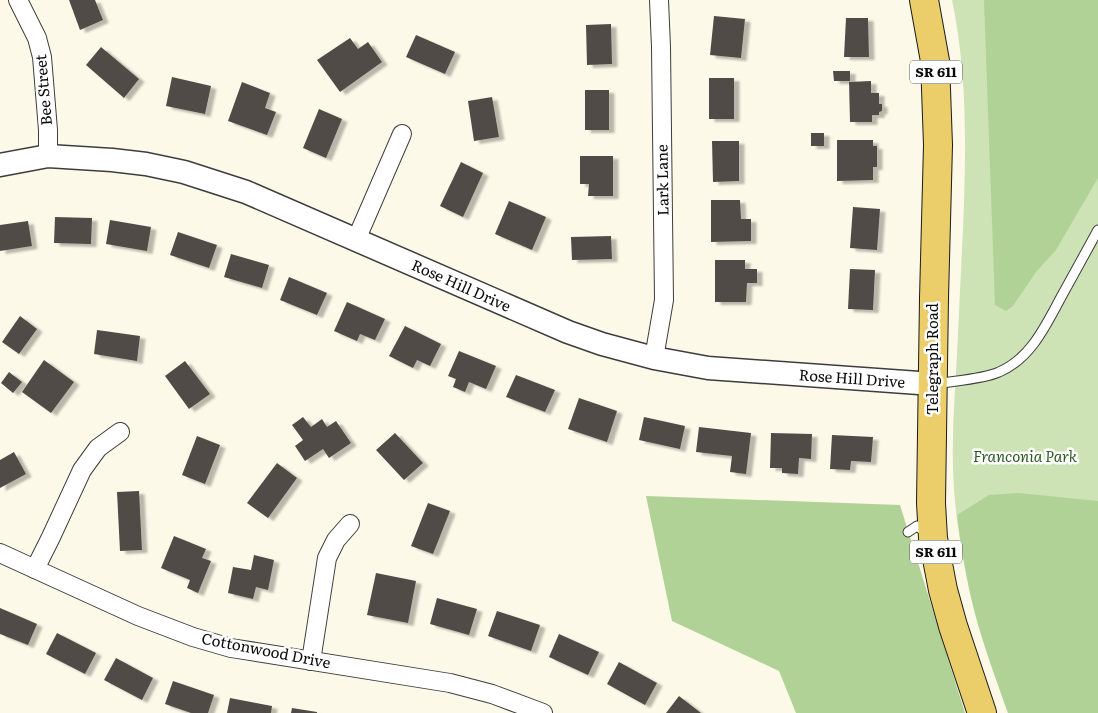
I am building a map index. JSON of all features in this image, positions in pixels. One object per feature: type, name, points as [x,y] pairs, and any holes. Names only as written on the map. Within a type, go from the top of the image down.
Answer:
[{"type":"main road","name":"Telegraph Road","points":[[924,0],[935,61],[938,145],[931,503],[921,535],[943,590],[982,713]]},
{"type":"street","name":"Bee Street","points":[[18,0],[37,38],[42,57],[48,130],[48,156]]},
{"type":"street","name":"Lark Lane","points":[[654,358],[664,300],[659,1]]},
{"type":"street","points":[[356,240],[402,134]]},
{"type":"street","name":"Rose Hill Drive","points":[[0,164],[48,156],[112,160],[146,164],[184,172],[246,192],[568,332],[602,344],[654,358],[708,368],[747,372],[933,384]]},
{"type":"street","points":[[35,569],[82,470],[98,448],[120,432]]},
{"type":"street","points":[[311,660],[327,558],[336,540],[350,524]]},
{"type":"street","name":"Cottonwood Drive","points":[[0,553],[138,616],[193,637],[231,648],[450,683],[492,694],[543,713]]},
{"type":"lane","points":[[933,384],[991,375],[1000,372],[1019,360],[1031,348],[1046,324],[1098,230]]},
{"type":"green space","name":"Franconia Park","points":[[952,0],[1098,0],[1098,713],[1008,713],[979,623],[964,561],[958,530],[953,453],[964,200],[965,114],[961,57]]},
{"type":"green space","points":[[984,0],[1098,0],[1098,178],[1056,250],[1036,272],[1013,306],[1006,311],[995,305]]},
{"type":"green space","points":[[1019,493],[1098,501],[1098,713],[1008,713],[974,610],[957,515],[989,495]]},
{"type":"green space","points":[[646,496],[900,505],[965,713],[796,713],[779,671],[672,621]]},
{"type":"building","points":[[69,0],[95,0],[103,20],[80,30]]},
{"type":"building","points":[[714,16],[745,19],[741,58],[710,55]]},
{"type":"building","points":[[846,18],[868,18],[869,57],[844,57]]},
{"type":"building","points":[[611,24],[612,64],[587,65],[586,25]]},
{"type":"building","points":[[416,35],[455,52],[445,74],[406,57]]},
{"type":"building","points":[[350,38],[358,49],[368,42],[382,62],[340,92],[317,60]]},
{"type":"building","points":[[101,47],[139,79],[124,98],[86,65]]},
{"type":"building","points":[[833,71],[850,71],[850,81],[834,81]]},
{"type":"building","points":[[172,77],[211,86],[205,114],[166,106]]},
{"type":"building","points":[[709,78],[734,78],[734,119],[709,119]]},
{"type":"building","points":[[871,81],[871,93],[879,93],[879,104],[882,104],[882,111],[879,112],[879,115],[872,115],[872,122],[850,122],[849,82]]},
{"type":"building","points":[[242,82],[270,93],[265,108],[276,112],[267,135],[228,121]]},
{"type":"building","points":[[585,90],[609,90],[609,130],[585,130]]},
{"type":"building","points":[[492,97],[499,137],[474,141],[468,101]]},
{"type":"building","points":[[319,109],[342,119],[326,158],[303,148]]},
{"type":"building","points":[[811,133],[824,133],[824,146],[811,146]]},
{"type":"building","points":[[837,140],[873,140],[873,146],[877,146],[877,167],[873,167],[873,180],[837,181]]},
{"type":"building","points":[[712,141],[739,141],[739,181],[713,182]]},
{"type":"building","points":[[580,156],[613,156],[613,196],[588,196],[589,184],[580,184]]},
{"type":"building","points":[[461,162],[483,173],[463,217],[440,206]]},
{"type":"building","points":[[711,200],[740,200],[741,219],[751,219],[751,241],[711,242]]},
{"type":"building","points":[[509,201],[546,217],[532,250],[495,234]]},
{"type":"building","points":[[853,207],[880,209],[877,250],[850,248]]},
{"type":"building","points":[[55,217],[92,218],[91,244],[54,243]]},
{"type":"building","points":[[110,220],[151,227],[147,251],[106,244]]},
{"type":"building","points":[[28,221],[32,246],[0,251],[0,225]]},
{"type":"building","points":[[178,232],[217,245],[209,268],[170,255]]},
{"type":"building","points":[[611,236],[612,259],[572,260],[571,237]]},
{"type":"building","points":[[231,254],[269,265],[262,288],[224,277]]},
{"type":"building","points":[[715,260],[745,260],[745,269],[757,269],[757,283],[747,283],[746,302],[715,302]]},
{"type":"building","points":[[850,269],[875,270],[873,310],[848,309]]},
{"type":"building","points":[[289,277],[327,293],[317,315],[280,300]]},
{"type":"building","points":[[347,302],[385,319],[375,340],[360,334],[357,341],[334,331]]},
{"type":"building","points":[[20,316],[37,329],[19,354],[2,342]]},
{"type":"building","points":[[405,326],[441,344],[430,366],[417,360],[413,368],[389,356]]},
{"type":"building","points":[[97,330],[140,336],[137,361],[94,354]]},
{"type":"building","points":[[459,351],[496,366],[486,389],[469,382],[465,392],[453,387],[456,379],[448,376]]},
{"type":"building","points":[[44,360],[74,382],[51,413],[22,392]]},
{"type":"building","points":[[185,361],[210,394],[189,409],[165,376]]},
{"type":"building","points":[[9,372],[22,382],[13,393],[1,383]]},
{"type":"building","points":[[516,375],[555,390],[545,412],[506,397]]},
{"type":"building","points":[[579,398],[617,411],[607,442],[568,429]]},
{"type":"building","points":[[303,417],[311,427],[322,419],[327,427],[336,421],[351,443],[329,458],[323,449],[305,461],[295,446],[303,440],[292,425]]},
{"type":"building","points":[[644,417],[685,426],[680,449],[639,440]]},
{"type":"building","points":[[699,427],[751,433],[746,474],[730,472],[732,456],[696,452]]},
{"type":"building","points":[[395,433],[423,463],[404,480],[376,450]]},
{"type":"building","points":[[771,433],[812,434],[811,459],[799,458],[798,474],[782,473],[782,468],[770,468]]},
{"type":"building","points":[[832,435],[873,437],[871,462],[851,461],[850,470],[830,469]]},
{"type":"building","points":[[197,436],[220,445],[205,484],[182,475]]},
{"type":"building","points":[[14,452],[26,474],[0,488],[0,460]]},
{"type":"building","points":[[277,463],[297,478],[268,518],[247,503]]},
{"type":"building","points":[[139,491],[142,550],[120,551],[117,492]]},
{"type":"building","points":[[428,503],[450,511],[433,554],[411,546]]},
{"type":"building","points":[[174,536],[206,549],[202,558],[211,561],[198,593],[187,588],[190,580],[161,568]]},
{"type":"building","points":[[254,555],[274,560],[268,590],[256,587],[253,599],[228,593],[233,567],[251,570]]},
{"type":"building","points":[[376,573],[416,581],[408,623],[367,615]]},
{"type":"building","points":[[437,598],[477,609],[469,635],[430,624]]},
{"type":"building","points":[[0,608],[37,624],[28,645],[0,634]]},
{"type":"building","points":[[497,611],[540,625],[531,651],[488,636]]},
{"type":"building","points":[[57,633],[96,653],[85,674],[46,654]]},
{"type":"building","points":[[559,634],[599,652],[588,675],[549,657]]},
{"type":"building","points":[[116,658],[153,678],[142,700],[104,680]]},
{"type":"building","points":[[619,662],[657,683],[645,705],[607,684]]},
{"type":"building","points":[[173,681],[214,695],[208,713],[191,713],[165,704]]},
{"type":"building","points":[[679,696],[701,713],[666,713]]},
{"type":"building","points":[[230,698],[272,706],[271,713],[227,713]]},
{"type":"building","points":[[292,708],[317,712],[317,713],[291,713]]}]
